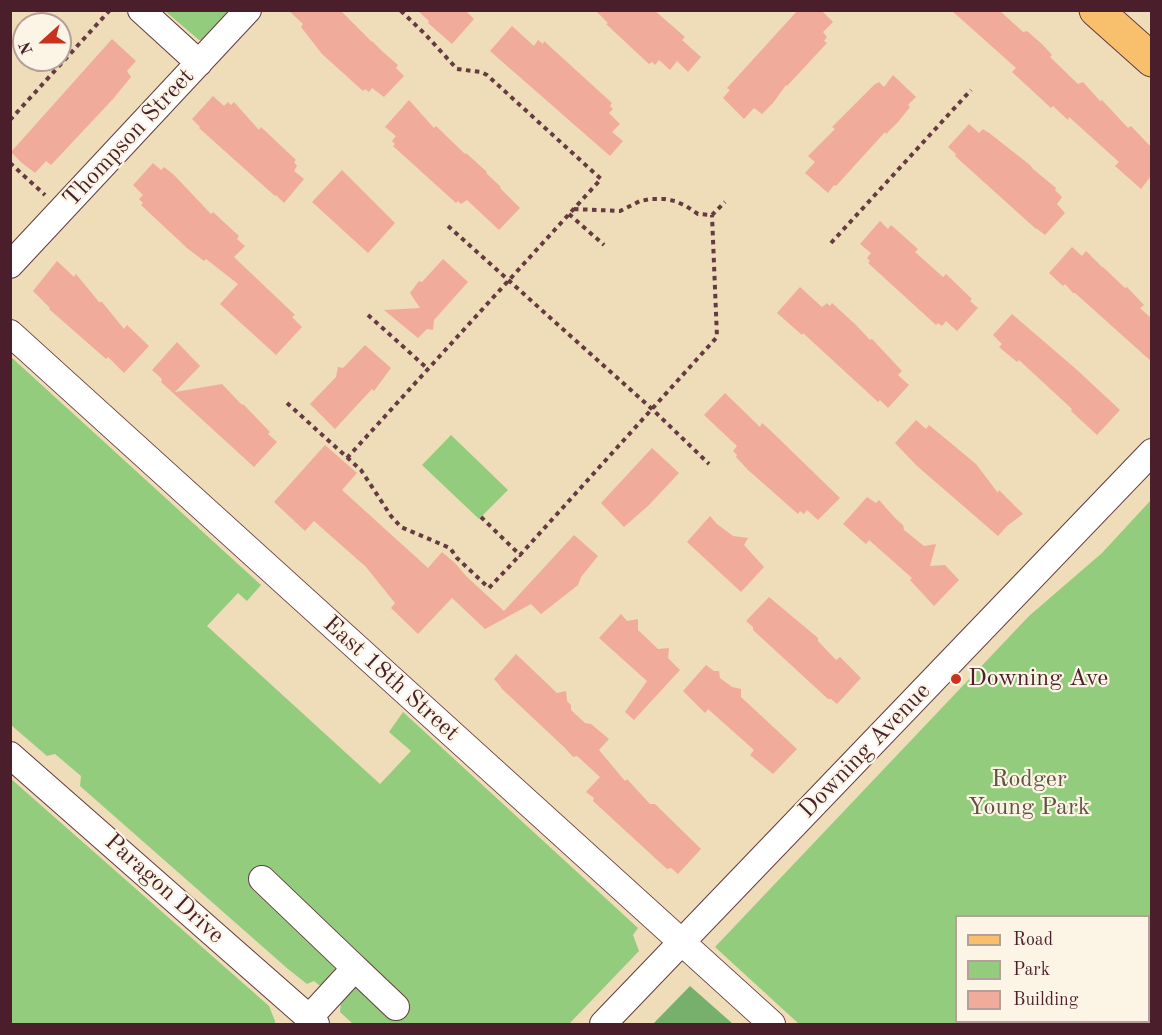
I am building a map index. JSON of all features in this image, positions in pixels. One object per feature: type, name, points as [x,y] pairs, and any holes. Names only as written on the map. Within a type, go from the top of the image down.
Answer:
[{"type":"main road","points":[[1096,10],[1152,60]]},
{"type":"street","points":[[141,10],[199,63]]},
{"type":"street","name":"Thompson Street","points":[[10,265],[248,10]]},
{"type":"street","name":"East 18th Street","points":[[10,333],[772,1024]]},
{"type":"street","name":"Downing Avenue","points":[[603,1024],[1152,452]]},
{"type":"street","name":"Paragon Drive","points":[[10,755],[313,1021]]},
{"type":"street","points":[[262,879],[396,1007]]},
{"type":"street","points":[[313,1021],[355,968]]},
{"type":"path","points":[[10,120],[110,10]]},
{"type":"path","points":[[347,458],[602,179],[487,75],[458,69],[400,10]]},
{"type":"path","points":[[831,243],[971,90]]},
{"type":"path","points":[[10,163],[51,200]]},
{"type":"path","points":[[573,209],[620,211],[640,201],[657,199],[675,201],[698,214],[712,215]]},
{"type":"path","points":[[287,403],[366,477],[396,523],[406,530],[450,548],[457,558],[489,588],[717,337],[712,215],[725,202]]},
{"type":"path","points":[[569,214],[604,245]]},
{"type":"path","points":[[448,226],[710,464]]},
{"type":"path","points":[[368,315],[428,369]]},
{"type":"path","points":[[481,517],[520,555]]},
{"type":"green space","points":[[165,11],[232,11],[203,40],[199,40]]},
{"type":"green space","points":[[10,356],[261,585],[247,601],[238,593],[207,626],[380,784],[411,751],[389,732],[403,712],[638,928],[633,935],[639,951],[569,1024],[353,1024],[340,1012],[341,1002],[314,981],[307,984],[288,969],[80,786],[81,776],[55,754],[47,756],[11,725]]},
{"type":"green space","points":[[451,435],[508,490],[479,519],[422,465]]},
{"type":"green space","name":"Rodger Young Park","points":[[1151,500],[1151,1024],[799,1024],[715,947],[1029,616],[1102,553]]},
{"type":"green space","points":[[10,778],[269,1006],[275,1024],[11,1024]]},
{"type":"green space","points":[[690,986],[733,1024],[653,1024]]},
{"type":"building","points":[[288,10],[340,10],[398,65],[396,68],[404,76],[384,97],[372,88],[369,92],[365,89],[363,91],[322,54],[301,27],[303,24]]},
{"type":"building","points":[[417,10],[465,10],[474,19],[452,44]]},
{"type":"building","points":[[595,10],[654,10],[685,37],[682,40],[701,57],[688,72],[677,61],[670,70],[659,60],[655,65],[652,62],[649,64],[606,24],[608,23]]},
{"type":"building","points":[[798,10],[821,10],[833,22],[823,32],[827,37],[824,41],[827,43],[786,85],[762,114],[754,108],[744,119],[723,98],[730,90],[727,88]]},
{"type":"building","points":[[951,10],[999,10],[1023,32],[1027,31],[1043,45],[1052,55],[1050,57],[1078,84],[1083,82],[1128,128],[1131,126],[1151,147],[1151,176],[1141,189],[1115,166],[1119,162],[1069,117],[1068,120],[1053,106],[1051,108],[1012,72],[1016,68]]},
{"type":"building","points":[[512,26],[534,46],[538,40],[543,44],[544,41],[612,103],[610,106],[613,109],[609,113],[620,124],[612,132],[623,141],[610,156],[490,51]]},
{"type":"building","points":[[112,39],[136,61],[127,71],[131,77],[51,165],[46,161],[35,173],[11,152]]},
{"type":"building","points":[[893,75],[916,97],[908,105],[910,107],[898,122],[886,134],[885,132],[828,193],[805,173],[815,162],[808,156],[835,129],[832,127],[874,85],[879,82],[884,87]]},
{"type":"building","points":[[213,96],[224,106],[228,102],[231,105],[234,102],[259,130],[261,127],[296,160],[294,162],[297,166],[294,171],[304,179],[284,203],[199,128],[192,119]]},
{"type":"building","points":[[409,100],[434,128],[436,126],[487,172],[520,208],[499,230],[467,200],[461,204],[458,201],[456,203],[393,146],[395,144],[392,141],[396,136],[385,127]]},
{"type":"building","points":[[969,124],[979,133],[983,129],[988,132],[1056,188],[1055,190],[1062,197],[1057,204],[1065,213],[1045,235],[955,156],[956,154],[948,147]]},
{"type":"building","points":[[153,163],[161,170],[164,167],[174,175],[211,214],[213,212],[239,236],[237,239],[245,246],[234,257],[295,315],[292,317],[302,327],[276,355],[220,304],[238,284],[206,259],[204,261],[187,248],[141,205],[143,203],[139,199],[143,195],[133,185]]},
{"type":"building","points":[[342,170],[395,223],[368,253],[312,202]]},
{"type":"building","points":[[880,221],[888,229],[891,225],[918,249],[915,252],[943,277],[946,274],[972,299],[970,301],[978,308],[957,331],[946,321],[942,326],[938,323],[936,325],[868,263],[870,261],[867,258],[871,253],[860,244]]},
{"type":"building","points":[[1072,247],[1082,256],[1086,251],[1144,305],[1140,308],[1152,319],[1152,362],[1065,284],[1063,286],[1049,273]]},
{"type":"building","points":[[443,259],[468,282],[434,320],[433,330],[427,329],[418,338],[384,310],[420,308],[410,293],[419,281],[422,282]]},
{"type":"building","points":[[57,261],[74,277],[76,274],[124,329],[127,325],[149,346],[124,373],[49,309],[33,291]]},
{"type":"building","points":[[800,287],[822,307],[827,303],[830,306],[832,303],[870,340],[872,339],[902,371],[898,375],[909,385],[888,408],[880,400],[878,402],[803,333],[802,335],[777,313]]},
{"type":"building","points":[[1012,314],[1120,410],[1097,435],[1019,360],[1017,362],[999,347],[1002,344],[993,335]]},
{"type":"building","points":[[177,342],[200,366],[175,392],[222,384],[270,432],[268,434],[277,442],[254,467],[161,382],[162,379],[152,370]]},
{"type":"building","points":[[365,345],[391,368],[374,391],[372,389],[335,429],[310,404],[336,377],[338,367],[343,368]]},
{"type":"building","points":[[725,393],[760,427],[762,423],[771,431],[840,498],[818,520],[807,510],[804,514],[800,511],[798,514],[748,470],[733,451],[737,446],[704,415]]},
{"type":"building","points":[[916,420],[926,429],[929,425],[976,464],[998,493],[999,490],[1023,514],[998,536],[917,466],[895,443]]},
{"type":"building","points":[[325,445],[357,473],[342,490],[428,568],[442,552],[504,611],[574,535],[598,556],[581,577],[578,585],[541,614],[531,604],[485,629],[452,598],[418,634],[391,608],[395,603],[366,567],[314,521],[305,531],[274,502]]},
{"type":"building","points":[[652,448],[679,473],[649,505],[624,527],[601,503]]},
{"type":"building","points":[[867,497],[876,503],[879,500],[903,525],[904,530],[924,546],[936,544],[930,566],[945,565],[959,580],[934,606],[910,580],[912,578],[869,540],[866,544],[843,524]]},
{"type":"building","points":[[710,516],[733,536],[748,538],[744,545],[764,567],[741,592],[687,542]]},
{"type":"building","points":[[769,597],[818,638],[818,641],[836,660],[840,657],[861,678],[837,704],[828,699],[746,621]]},
{"type":"building","points":[[621,614],[627,621],[638,619],[638,630],[658,649],[669,648],[668,658],[680,670],[634,720],[625,712],[647,681],[599,638]]},
{"type":"building","points":[[516,654],[557,693],[566,691],[571,710],[585,723],[591,724],[609,739],[599,750],[625,781],[627,779],[650,804],[655,804],[701,849],[678,874],[671,868],[667,869],[593,801],[594,798],[586,792],[600,777],[577,756],[573,757],[494,679]]},
{"type":"building","points":[[706,665],[714,671],[719,671],[720,678],[732,687],[741,689],[741,697],[797,749],[773,774],[750,755],[754,750],[708,709],[705,713],[683,691]]},
{"type":"place","name":"Downing Ave","points":[[956,679]]}]
